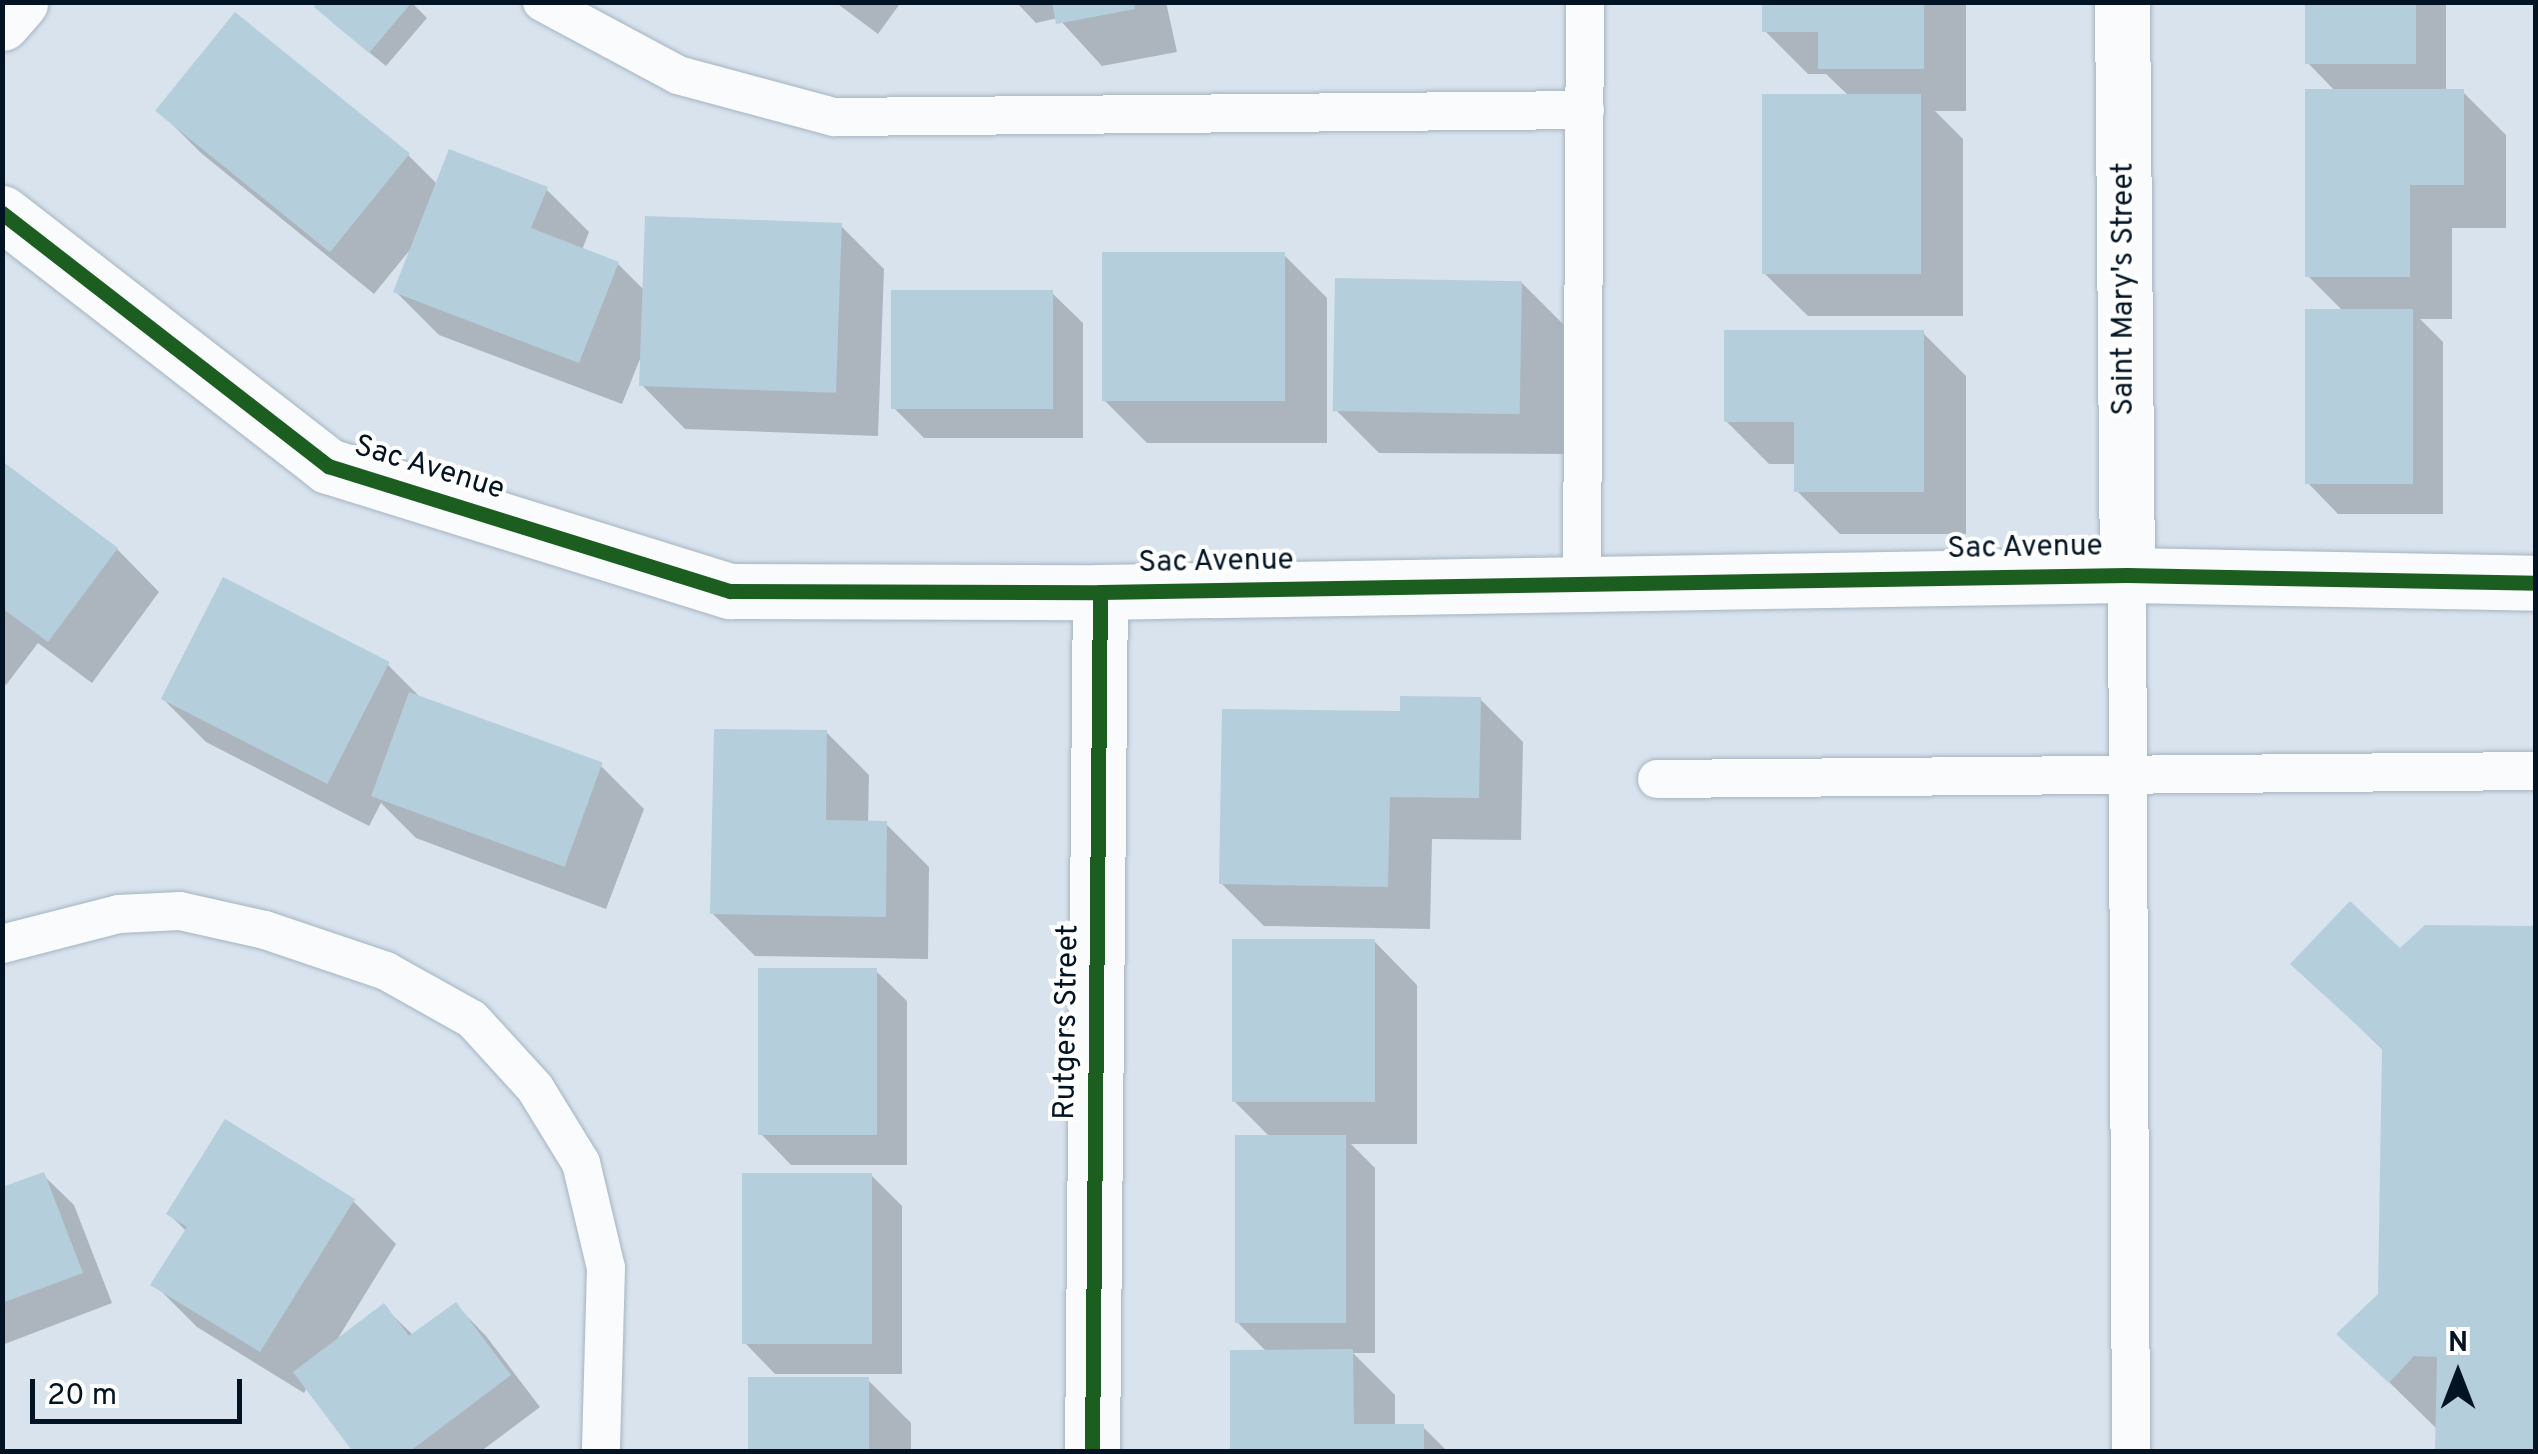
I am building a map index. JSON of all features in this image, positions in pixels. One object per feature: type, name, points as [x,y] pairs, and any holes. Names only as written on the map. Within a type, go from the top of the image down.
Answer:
[{"type":"street","points":[[2,24],[20,2]]},
{"type":"street","name":"Saint Mary's Street","points":[[2122,2],[2127,574]]},
{"type":"street","name":"Sac Avenue","points":[[2,212],[328,466],[730,591],[1100,592],[2127,574],[2536,583]]},
{"type":"street","name":"Rutgers Street","points":[[1092,1452],[1100,592]]},
{"type":"lane","points":[[542,2],[678,75],[834,117],[1584,110]]},
{"type":"lane","points":[[1582,585],[1585,2]]},
{"type":"lane","points":[[2127,574],[2131,1452]]},
{"type":"lane","points":[[1657,779],[2536,771]]},
{"type":"lane","points":[[2,944],[119,914],[180,911],[265,930],[386,971],[472,1019],[536,1088],[581,1164],[606,1268],[601,1452]]},
{"type":"building","points":[[317,2],[412,2],[369,53],[314,7]]},
{"type":"building","points":[[1052,2],[1134,2],[1135,9],[1056,24]]},
{"type":"building","points":[[1762,2],[1924,2],[1924,69],[1818,69],[1818,32],[1762,32]]},
{"type":"building","points":[[2305,2],[2416,2],[2416,64],[2305,64]]},
{"type":"building","points":[[235,12],[410,154],[330,252],[155,111]]},
{"type":"building","points":[[2305,89],[2464,89],[2464,185],[2410,185],[2410,277],[2305,277]]},
{"type":"building","points":[[1762,94],[1921,94],[1921,274],[1762,274]]},
{"type":"building","points":[[449,149],[548,187],[531,228],[619,262],[579,363],[393,292]]},
{"type":"building","points":[[645,216],[842,223],[836,393],[639,386]]},
{"type":"building","points":[[1102,252],[1285,252],[1285,401],[1102,401]]},
{"type":"building","points":[[1335,278],[1522,281],[1520,414],[1333,411]]},
{"type":"building","points":[[891,290],[1053,290],[1053,409],[891,409]]},
{"type":"building","points":[[2305,309],[2413,309],[2413,484],[2305,484]]},
{"type":"building","points":[[1724,330],[1924,330],[1924,492],[1794,492],[1794,422],[1724,422]]},
{"type":"building","points":[[2,461],[118,548],[48,642],[2,608]]},
{"type":"building","points":[[223,577],[390,662],[327,784],[161,699]]},
{"type":"building","points":[[409,692],[603,762],[565,867],[371,796]]},
{"type":"building","points":[[1400,696],[1481,697],[1479,798],[1390,797],[1388,887],[1219,884],[1222,709],[1400,711]]},
{"type":"building","points":[[714,729],[827,730],[826,820],[887,821],[886,917],[710,914]]},
{"type":"building","points":[[2350,901],[2400,948],[2425,925],[2536,926],[2536,1452],[2435,1452],[2437,1357],[2414,1356],[2389,1383],[2336,1334],[2378,1294],[2382,1048],[2290,964]]},
{"type":"building","points":[[1232,939],[1375,939],[1375,1102],[1232,1102]]},
{"type":"building","points":[[758,968],[877,968],[877,1135],[758,1135]]},
{"type":"building","points":[[225,1119],[355,1199],[260,1352],[150,1285],[187,1227],[166,1214]]},
{"type":"building","points":[[1235,1135],[1346,1135],[1346,1323],[1235,1323]]},
{"type":"building","points":[[44,1172],[83,1273],[2,1303],[2,1187]]},
{"type":"building","points":[[742,1173],[872,1173],[872,1344],[742,1344]]},
{"type":"building","points":[[456,1302],[511,1375],[409,1452],[353,1452],[293,1372],[384,1303],[409,1336]]},
{"type":"building","points":[[1353,1349],[1354,1424],[1424,1424],[1424,1452],[1230,1452],[1230,1350]]},
{"type":"building","points":[[748,1377],[869,1377],[869,1452],[748,1452]]},
{"type":"cycle path","points":[[2,213],[328,466],[730,591],[1100,592],[2127,575],[2536,583]]},
{"type":"cycle path","points":[[1092,1452],[1100,592]]}]
